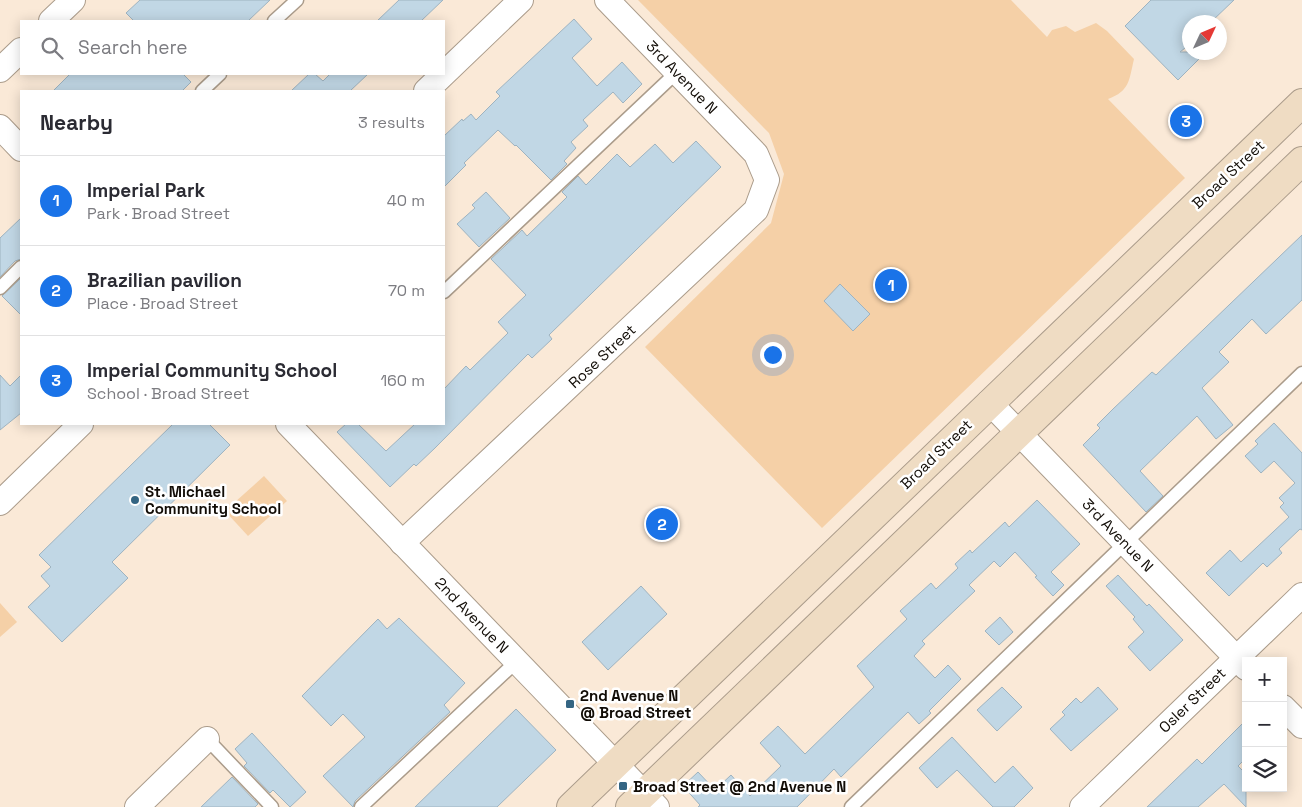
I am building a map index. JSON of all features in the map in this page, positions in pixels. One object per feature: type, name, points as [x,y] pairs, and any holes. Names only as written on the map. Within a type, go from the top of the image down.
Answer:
[{"type":"main road","name":"Broad Street","points":[[571,807],[989,402],[1302,103]]},
{"type":"main road","points":[[644,803],[1019,433],[1302,161]]},
{"type":"street","points":[[52,20],[73,0]]},
{"type":"street","points":[[445,73],[521,0]]},
{"type":"street","name":"3rd Avenue N","points":[[607,0],[756,154]]},
{"type":"street","points":[[0,70],[20,51]]},
{"type":"street","points":[[427,90],[443,75]]},
{"type":"street","points":[[0,127],[20,148]]},
{"type":"street","name":"Rose Street","points":[[402,543],[756,210],[767,180],[756,154]]},
{"type":"street","name":"3rd Avenue N","points":[[989,402],[1241,663]]},
{"type":"street","points":[[0,503],[80,425]]},
{"type":"street","name":"2nd Avenue N","points":[[296,427],[402,543],[614,764],[644,803]]},
{"type":"street","name":"Osler Street","points":[[1082,807],[1241,663],[1302,595]]},
{"type":"street","points":[[1287,711],[1302,726]]},
{"type":"street","points":[[137,807],[207,739]]},
{"type":"lane","points":[[275,20],[297,0]]},
{"type":"lane","points":[[445,291],[677,72]]},
{"type":"lane","points":[[203,90],[219,75]]},
{"type":"lane","points":[[0,288],[20,268]]},
{"type":"lane","points":[[851,807],[1302,373]]},
{"type":"lane","points":[[361,807],[517,661]]},
{"type":"lane","points":[[207,739],[272,807]]},
{"type":"shaded area","points":[[638,0],[1011,0],[1047,37],[1052,30],[1066,26],[1075,32],[1096,23],[1107,31],[1134,59],[1125,88],[1108,99],[1185,178],[822,528],[645,347],[771,223],[784,174],[769,133]]},
{"type":"shaded area","points":[[264,476],[287,501],[248,536],[225,511]]},
{"type":"shaded area","points":[[0,603],[17,622],[0,637]]},
{"type":"building","points":[[140,0],[270,0],[249,20],[133,20],[126,13]]},
{"type":"building","points":[[399,0],[443,0],[422,20],[378,20]]},
{"type":"building","points":[[1151,0],[1234,0],[1218,15],[1182,15],[1182,50],[1180,52],[1182,52],[1182,60],[1198,60],[1178,80],[1125,26]]},
{"type":"building","points":[[574,19],[592,39],[572,58],[597,86],[622,62],[642,84],[623,103],[613,92],[583,120],[588,126],[571,142],[576,148],[564,161],[567,164],[551,180],[498,130],[464,163],[466,165],[445,186],[445,135],[462,119],[463,121],[471,114],[476,120],[500,96],[496,92]]},
{"type":"building","points":[[69,75],[184,75],[191,82],[183,90],[54,90]]},
{"type":"building","points":[[308,75],[316,75],[323,81],[329,75],[367,75],[351,90],[292,90]]},
{"type":"building","points":[[696,141],[721,167],[549,335],[552,339],[532,358],[528,354],[435,448],[416,466],[414,464],[390,487],[337,432],[345,425],[359,425],[386,451],[414,425],[445,425],[445,388],[466,366],[470,370],[508,333],[498,322],[526,295],[491,259],[522,230],[527,236],[567,197],[562,192],[578,176],[586,185],[617,154],[630,167],[655,144],[673,163]]},
{"type":"building","points":[[486,192],[510,218],[479,247],[457,224],[475,208],[472,205]]},
{"type":"building","points":[[20,219],[20,259],[15,261],[0,277],[0,238]]},
{"type":"building","points":[[1302,235],[1302,300],[1266,334],[1252,319],[1219,352],[1229,362],[1202,388],[1233,425],[1216,439],[1197,416],[1140,471],[1163,496],[1146,512],[1083,445],[1100,428],[1097,425],[1113,409],[1152,372],[1156,375]]},
{"type":"building","points":[[20,279],[20,314],[2,296]]},
{"type":"building","points":[[840,284],[870,314],[853,331],[824,301]]},
{"type":"building","points":[[0,375],[10,386],[20,376],[20,414],[0,430]]},
{"type":"building","points":[[1274,423],[1302,453],[1302,530],[1300,529],[1279,549],[1282,553],[1267,567],[1263,563],[1229,596],[1206,573],[1230,550],[1241,562],[1289,517],[1280,507],[1284,503],[1279,498],[1295,483],[1274,461],[1261,473],[1245,456],[1258,444],[1255,441]]},
{"type":"building","name":"St. Michael Community School","points":[[172,425],[210,425],[230,445],[112,562],[128,578],[62,642],[28,607],[50,586],[41,576],[51,567],[39,555]]},
{"type":"building","points":[[1037,500],[1080,544],[1051,572],[1064,585],[1053,596],[1015,552],[1000,567],[994,561],[969,585],[975,591],[922,641],[925,644],[914,656],[935,678],[948,665],[961,679],[929,711],[931,713],[919,724],[908,712],[841,777],[834,769],[797,807],[698,807],[700,805],[683,786],[698,772],[715,790],[731,775],[750,796],[781,766],[760,743],[778,726],[805,754],[874,687],[857,666],[907,619],[900,611],[931,583],[936,589],[958,568],[955,564],[970,550],[972,553],[1005,522],[1009,527]]},
{"type":"building","points":[[1118,575],[1183,640],[1150,671],[1128,647],[1144,632],[1133,619],[1135,617],[1106,586]]},
{"type":"building","points":[[641,586],[667,614],[608,670],[582,642]]},
{"type":"building","points":[[1000,617],[1013,632],[999,645],[985,631]]},
{"type":"building","points":[[399,618],[465,683],[444,705],[450,712],[355,801],[353,807],[323,776],[365,737],[343,714],[331,726],[302,696],[378,619],[387,629]]},
{"type":"building","points":[[1002,687],[1022,707],[997,731],[977,710]]},
{"type":"building","points":[[1098,687],[1118,709],[1071,751],[1050,729],[1065,715],[1062,712],[1076,698],[1081,703]]},
{"type":"building","points":[[516,709],[556,750],[497,807],[415,807]]},
{"type":"building","points":[[1242,724],[1242,762],[1238,766],[1242,770],[1242,792],[1246,792],[1246,807],[1224,784],[1198,807],[1147,807],[1197,759],[1202,764]]},
{"type":"building","points":[[252,733],[306,792],[290,807],[273,790],[270,793],[244,766],[247,763],[235,749]]},
{"type":"building","points":[[952,737],[995,783],[1013,766],[1033,788],[1014,807],[993,807],[957,770],[937,788],[919,768]]},
{"type":"building","points":[[232,777],[258,804],[255,807],[201,807]]},
{"type":"place","name":"Imperial Community School","points":[[1186,121]]},
{"type":"place","name":"Imperial Park","points":[[891,285]]},
{"type":"place","name":"St. Michael Community School","points":[[135,500]]},
{"type":"place","name":"Brazilian pavilion","points":[[662,524]]},
{"type":"place","name":"2nd Avenue N @ Broad Street","points":[[570,704]]},
{"type":"place","name":"Broad Street @ 2nd Avenue N","points":[[623,786]]}]
